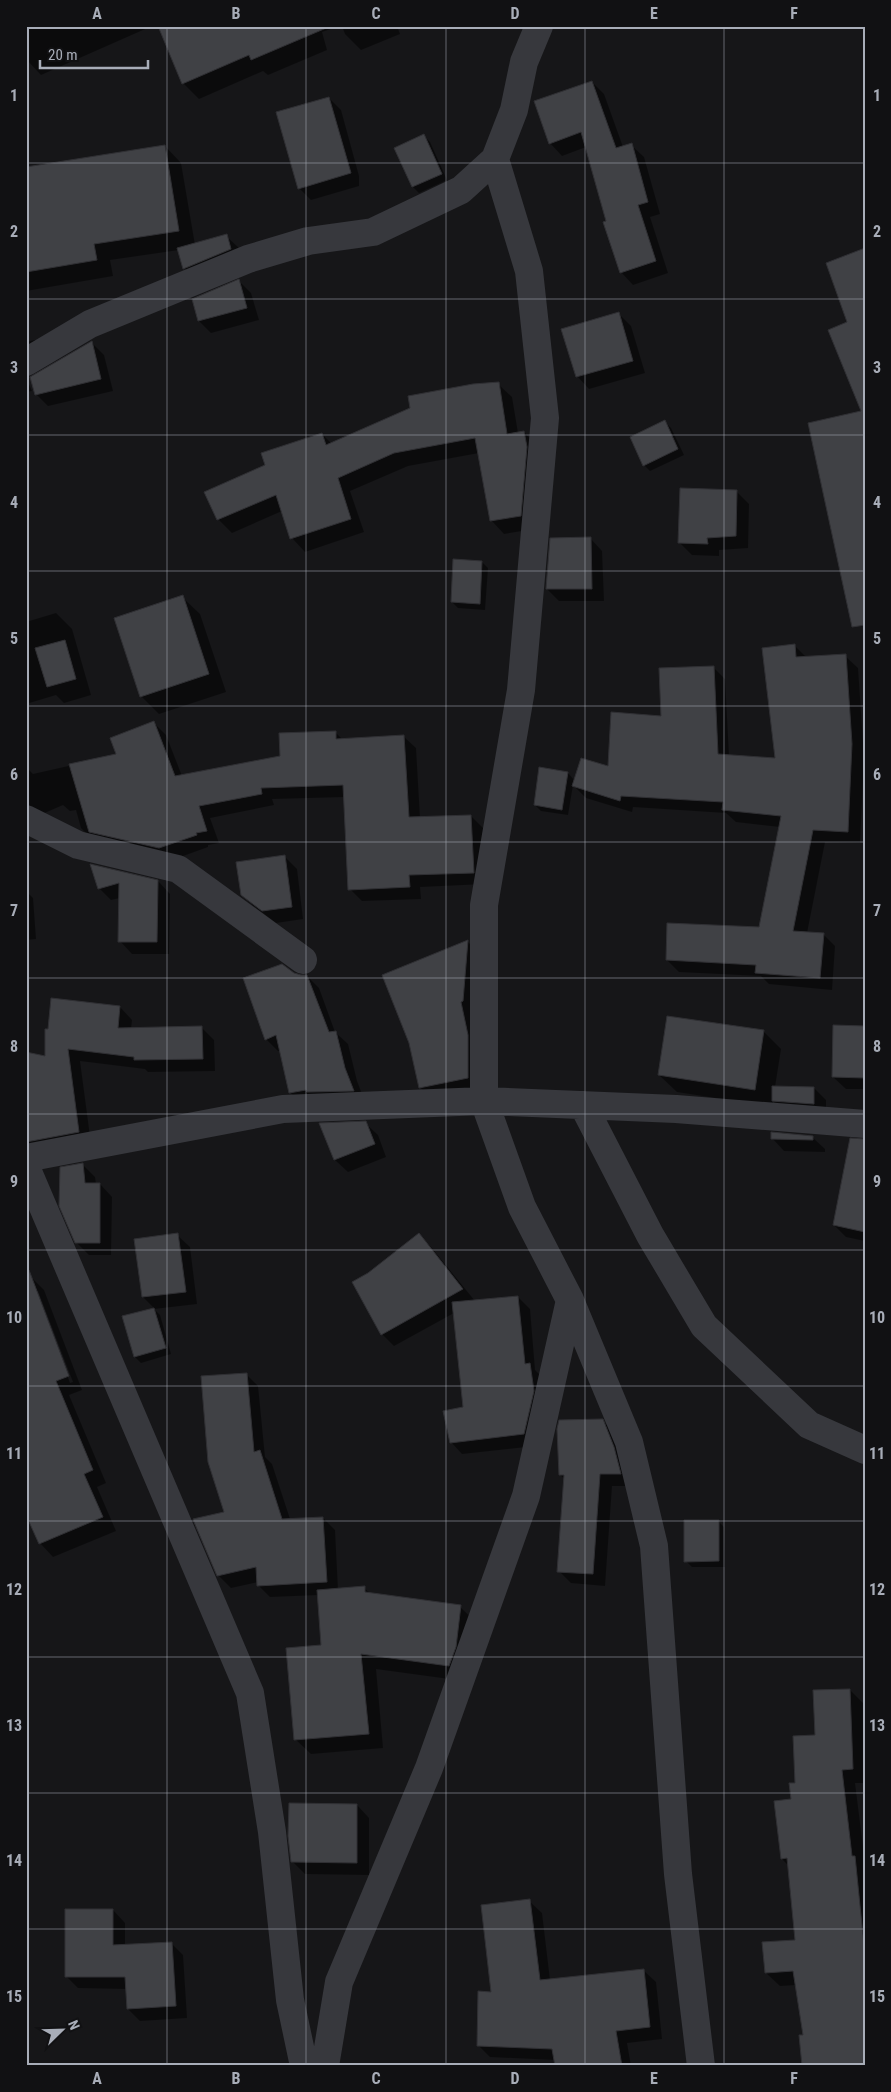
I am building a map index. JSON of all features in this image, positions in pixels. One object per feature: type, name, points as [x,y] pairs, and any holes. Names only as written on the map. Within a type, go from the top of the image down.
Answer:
[{"type":"street","points":[[26,362],[90,324],[248,259],[308,241],[374,232],[461,190],[495,159],[514,110],[524,62],[539,26]]},
{"type":"street","points":[[495,159],[529,271],[545,418],[521,690],[484,905],[484,1102],[522,1207],[570,1300],[629,1442],[654,1546],[678,1874],[701,2066]]},
{"type":"street","points":[[26,818],[78,845],[178,869],[303,960]]},
{"type":"street","points":[[26,1158],[283,1109],[484,1102],[676,1109],[865,1124]]},
{"type":"street","points":[[583,1105],[650,1235],[704,1326],[809,1424],[865,1450]]},
{"type":"street","points":[[26,1167],[250,1693],[272,1832],[290,2000],[304,2066]]},
{"type":"street","points":[[325,2066],[339,1982],[429,1768],[526,1496],[570,1300]]},
{"type":"building","points":[[158,26],[331,26],[251,60],[249,55],[182,84]]},
{"type":"building","points":[[592,81],[616,148],[632,143],[648,202],[638,205],[656,261],[620,273],[603,222],[606,221],[581,132],[549,144],[534,101]]},
{"type":"building","points":[[329,97],[351,173],[298,189],[276,112]]},
{"type":"building","points":[[424,134],[442,174],[412,187],[394,148]]},
{"type":"building","points":[[165,145],[179,231],[94,244],[97,260],[26,272],[26,167]]},
{"type":"building","points":[[227,234],[231,249],[183,269],[177,248]]},
{"type":"building","points":[[865,248],[865,625],[852,627],[808,423],[861,411],[828,330],[847,322],[826,263]]},
{"type":"building","points":[[239,279],[247,308],[198,321],[192,299]]},
{"type":"building","points":[[619,312],[633,361],[576,377],[561,329]]},
{"type":"building","points":[[92,341],[101,379],[35,395],[30,377]]},
{"type":"building","points":[[499,382],[507,434],[524,431],[527,447],[521,516],[490,521],[475,438],[394,453],[338,478],[351,519],[290,539],[276,495],[217,520],[204,492],[265,465],[261,453],[322,433],[326,445],[410,408],[408,396],[473,384]]},
{"type":"building","points":[[665,420],[678,449],[643,466],[630,437]]},
{"type":"building","points":[[680,488],[737,490],[736,536],[707,538],[708,544],[678,543]]},
{"type":"building","points":[[591,537],[592,589],[546,589],[550,538]]},
{"type":"building","points":[[453,559],[482,561],[480,604],[451,602]]},
{"type":"building","points":[[183,595],[209,674],[140,697],[114,618]]},
{"type":"building","points":[[65,640],[76,679],[47,687],[35,648]]},
{"type":"building","points":[[795,644],[796,657],[846,654],[852,744],[848,832],[813,830],[793,931],[824,933],[820,978],[755,973],[756,965],[666,960],[667,923],[759,927],[781,816],[722,810],[723,802],[621,796],[620,801],[572,786],[581,758],[608,766],[611,712],[661,716],[659,668],[714,666],[718,754],[775,758],[762,648]]},
{"type":"building","points":[[154,721],[175,776],[280,756],[279,733],[336,731],[336,739],[404,735],[409,817],[471,815],[474,873],[409,875],[410,887],[348,890],[343,785],[261,788],[262,794],[199,806],[207,831],[196,833],[197,835],[159,848],[89,832],[69,764],[116,754],[110,738]]},
{"type":"building","points":[[539,767],[568,772],[562,810],[534,805]]},
{"type":"building","points":[[285,855],[292,907],[262,911],[241,895],[236,862]]},
{"type":"building","points":[[90,864],[158,880],[157,942],[118,942],[119,883],[98,889]]},
{"type":"building","points":[[468,940],[463,1001],[461,1002],[468,1035],[468,1078],[419,1088],[409,1043],[382,975]]},
{"type":"building","points":[[282,964],[294,973],[307,975],[329,1032],[336,1031],[345,1068],[354,1091],[307,1092],[306,1090],[289,1093],[276,1035],[265,1040],[243,978]]},
{"type":"building","points":[[51,998],[120,1006],[118,1028],[202,1026],[203,1059],[134,1060],[134,1057],[68,1049],[79,1132],[26,1142],[26,1052],[45,1056],[45,1029],[48,1029]]},
{"type":"building","points":[[667,1016],[764,1030],[755,1090],[658,1075]]},
{"type":"building","points":[[833,1025],[865,1026],[865,1078],[832,1077]]},
{"type":"building","points":[[772,1086],[814,1087],[814,1104],[772,1101]]},
{"type":"building","points":[[366,1121],[375,1144],[334,1160],[319,1123]]},
{"type":"building","points":[[771,1132],[813,1136],[813,1140],[771,1139]]},
{"type":"building","points":[[850,1138],[865,1139],[865,1232],[833,1225]]},
{"type":"building","points":[[83,1163],[85,1183],[100,1183],[100,1243],[75,1243],[59,1206],[60,1167]]},
{"type":"building","points":[[178,1233],[186,1292],[142,1297],[134,1239]]},
{"type":"building","points":[[419,1233],[463,1289],[381,1335],[352,1282],[368,1273]]},
{"type":"building","points":[[29,1270],[69,1376],[56,1381],[93,1470],[84,1474],[103,1517],[39,1544],[26,1515],[26,1271]]},
{"type":"building","points":[[518,1296],[525,1364],[530,1363],[534,1391],[524,1434],[450,1443],[443,1411],[463,1407],[452,1302]]},
{"type":"building","points":[[154,1308],[166,1348],[134,1357],[122,1316]]},
{"type":"building","points":[[247,1373],[254,1452],[260,1450],[282,1519],[323,1517],[327,1582],[257,1586],[256,1567],[217,1576],[194,1522],[193,1519],[224,1512],[208,1462],[201,1376]]},
{"type":"building","points":[[603,1419],[614,1447],[621,1474],[600,1474],[593,1574],[557,1572],[564,1475],[559,1475],[557,1429],[559,1420]]},
{"type":"building","points":[[684,1520],[719,1520],[719,1561],[684,1562]]},
{"type":"building","points":[[365,1586],[365,1592],[461,1605],[456,1647],[449,1666],[361,1654],[369,1734],[294,1740],[286,1648],[321,1645],[317,1590]]},
{"type":"building","points":[[850,1689],[853,1769],[842,1770],[852,1856],[855,1856],[865,1955],[865,2066],[802,2066],[799,2035],[803,2035],[793,1971],[765,1973],[762,1942],[795,1940],[787,1858],[781,1859],[774,1801],[791,1799],[789,1783],[795,1783],[793,1736],[815,1735],[813,1690]]},
{"type":"building","points":[[289,1803],[357,1804],[357,1863],[291,1862],[288,1836]]},
{"type":"building","points":[[530,1899],[540,1980],[644,1969],[650,2027],[616,2031],[622,2066],[555,2066],[552,2049],[477,2046],[478,1991],[491,1992],[481,1905]]},
{"type":"building","points":[[65,1909],[113,1909],[113,1945],[172,1942],[176,2006],[127,2009],[125,1977],[65,1977]]}]
